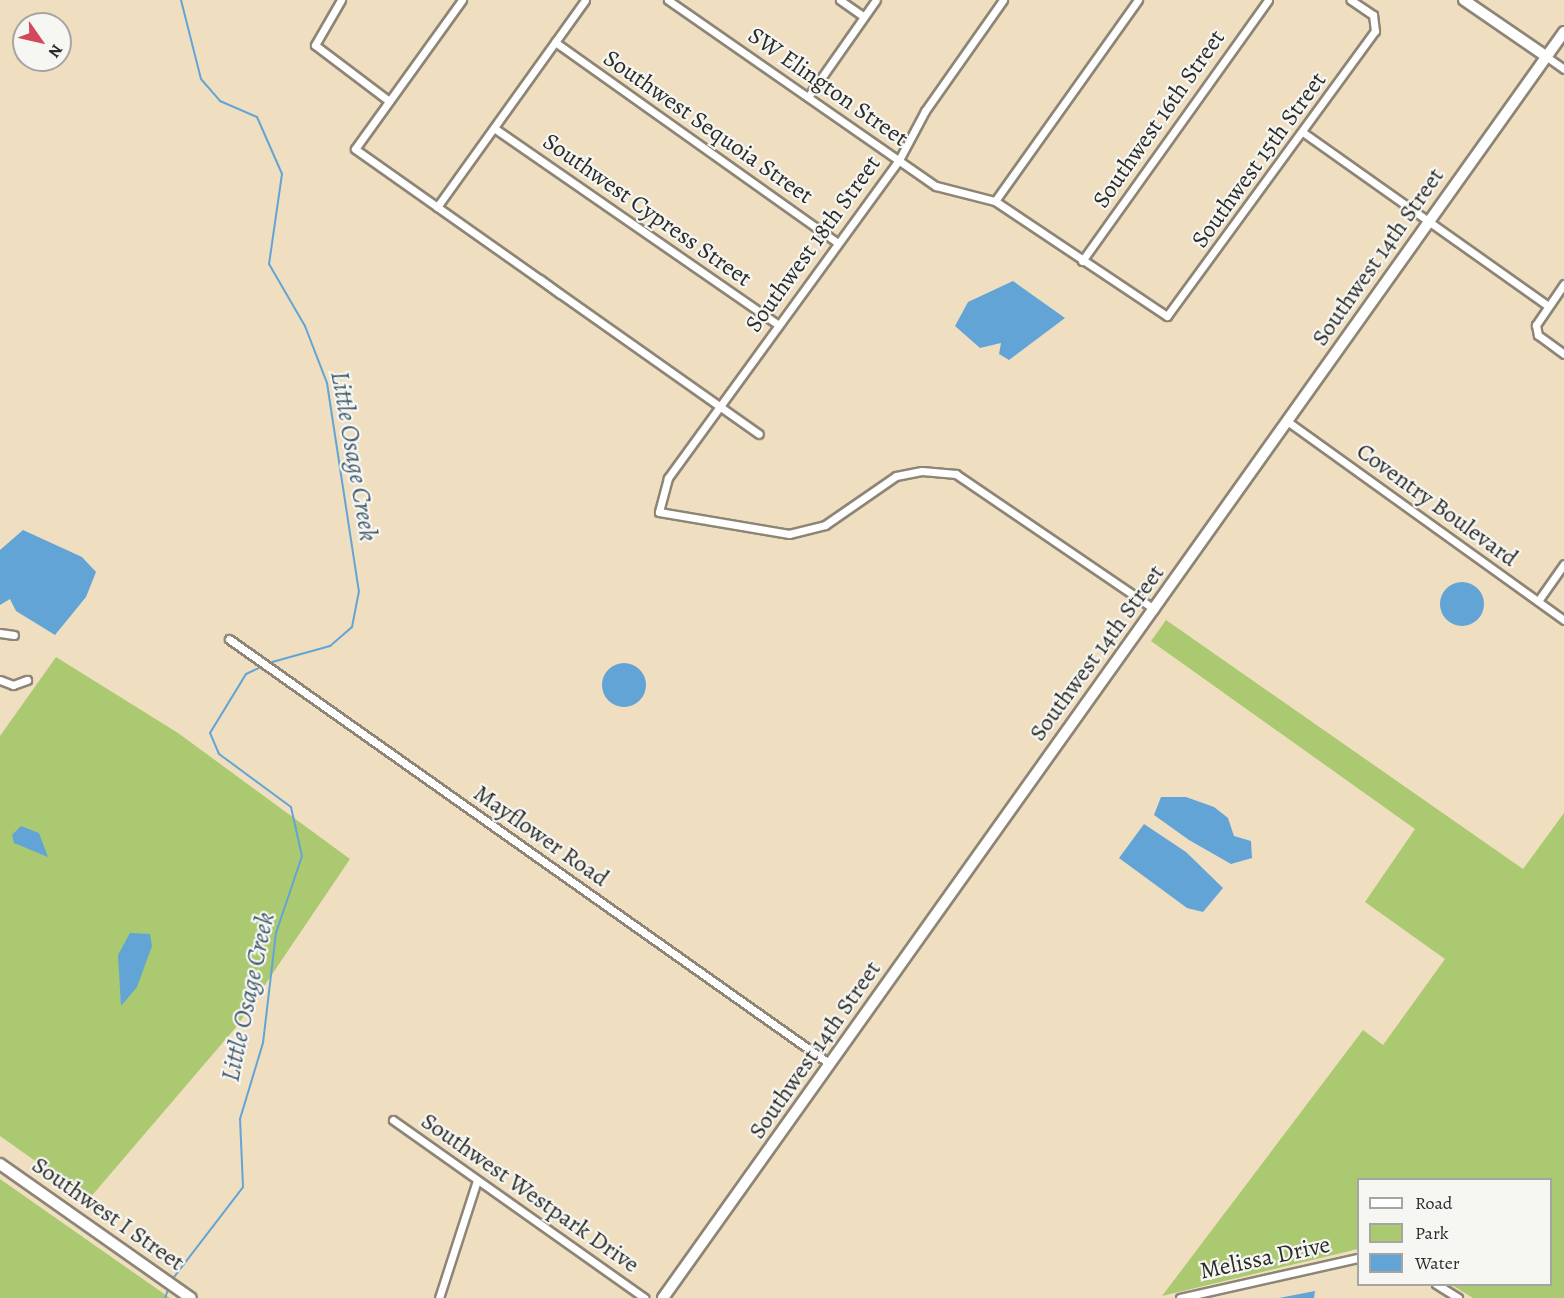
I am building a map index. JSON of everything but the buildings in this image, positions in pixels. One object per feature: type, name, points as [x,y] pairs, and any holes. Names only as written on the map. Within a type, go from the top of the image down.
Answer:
[{"type":"main road","points":[[1464,0],[1547,57]]},
{"type":"main road","name":"Southwest 14th Street","points":[[663,1298],[1564,33]]},
{"type":"main road","name":"Southwest I Street","points":[[0,1164],[187,1295]]},
{"type":"street","points":[[341,0],[315,45],[389,101]]},
{"type":"street","points":[[462,0],[355,149],[759,434]]},
{"type":"street","points":[[436,207],[585,0]]},
{"type":"street","name":"SW Elington Street","points":[[668,0],[936,186],[995,201]]},
{"type":"street","points":[[840,0],[864,17]]},
{"type":"street","points":[[808,97],[876,0]]},
{"type":"street","name":"Southwest 18th Street","points":[[1003,0],[925,111],[899,160],[668,478],[659,512],[789,534],[825,525],[896,476],[922,471],[956,474],[1154,609]]},
{"type":"street","points":[[1082,261],[995,201],[1138,0]]},
{"type":"street","name":"Southwest 16th Street","points":[[1082,261],[1268,0]]},
{"type":"street","name":"Southwest 15th Street","points":[[1082,261],[1167,316],[1304,133],[1376,23],[1352,0]]},
{"type":"street","name":"Southwest Sequoia Street","points":[[555,42],[838,243]]},
{"type":"street","points":[[1547,57],[1564,69]]},
{"type":"street","name":"Southwest Cypress Street","points":[[494,128],[778,326]]},
{"type":"street","points":[[1304,133],[1548,306]]},
{"type":"street","points":[[1564,284],[1536,325],[1538,335],[1564,354]]},
{"type":"street","name":"Coventry Boulevard","points":[[1287,421],[1564,620]]},
{"type":"street","points":[[1538,601],[1564,564]]},
{"type":"street","points":[[0,633],[14,635]]},
{"type":"street","name":"Mayflower Road","points":[[229,639],[830,1064]]},
{"type":"street","points":[[0,680],[13,686],[27,680]]},
{"type":"street","name":"Southwest Westpark Drive","points":[[393,1120],[644,1298]]},
{"type":"street","points":[[440,1298],[477,1180]]},
{"type":"street","name":"Melissa Drive","points":[[1180,1298],[1357,1258]]},
{"type":"street","points":[[1439,1286],[1458,1298]]},
{"type":"green space","points":[[1166,620],[1523,869],[1564,813],[1564,1298],[1473,1298],[1454,1286],[1552,1286],[1552,1178],[1357,1178],[1357,1249],[1162,1296],[1363,1030],[1383,1045],[1445,959],[1365,902],[1415,829],[1151,641]]},
{"type":"green space","points":[[56,657],[178,733],[350,859],[237,1026],[89,1199],[0,1136],[0,736]]},
{"type":"green space","points":[[0,1179],[170,1298],[0,1298]]},
{"type":"water","points":[[1013,281],[1065,318],[1009,360],[999,354],[1001,343],[980,348],[955,326],[968,302]]},
{"type":"water","points":[[23,530],[82,557],[96,572],[86,597],[55,635],[16,611],[10,599],[0,605],[0,550]]},
{"type":"water","points":[[1462,582],[1478,588],[1484,604],[1478,620],[1462,626],[1446,620],[1440,604],[1446,588]]},
{"type":"water","points":[[624,663],[640,669],[646,685],[640,701],[624,707],[608,701],[602,685],[608,669]]},
{"type":"water","points":[[1161,797],[1186,797],[1214,807],[1228,818],[1234,836],[1251,841],[1252,858],[1231,864],[1189,840],[1154,815]]},
{"type":"water","points":[[1144,824],[1186,852],[1223,888],[1203,912],[1187,908],[1119,858]]},
{"type":"water","points":[[21,826],[39,833],[48,857],[14,843],[12,835]]},
{"type":"water","points":[[130,933],[150,934],[152,946],[137,987],[121,1006],[118,955]]},
{"type":"water","points":[[1315,1291],[1314,1298],[1279,1298]]},
{"type":"waterway","name":"Little Osage Creek","points":[[181,0],[201,79],[220,101],[257,117],[282,174],[269,264],[305,326],[327,383],[359,591],[352,627],[330,646],[272,662]]},
{"type":"waterway","name":"Little Osage Creek","points":[[171,1281],[243,1187],[240,1119],[263,1043],[276,933],[302,856],[291,807],[219,754],[210,733],[246,674],[259,668]]},
{"type":"waterway","name":"Little Osage Creek","points":[[165,1298],[169,1287]]}]
